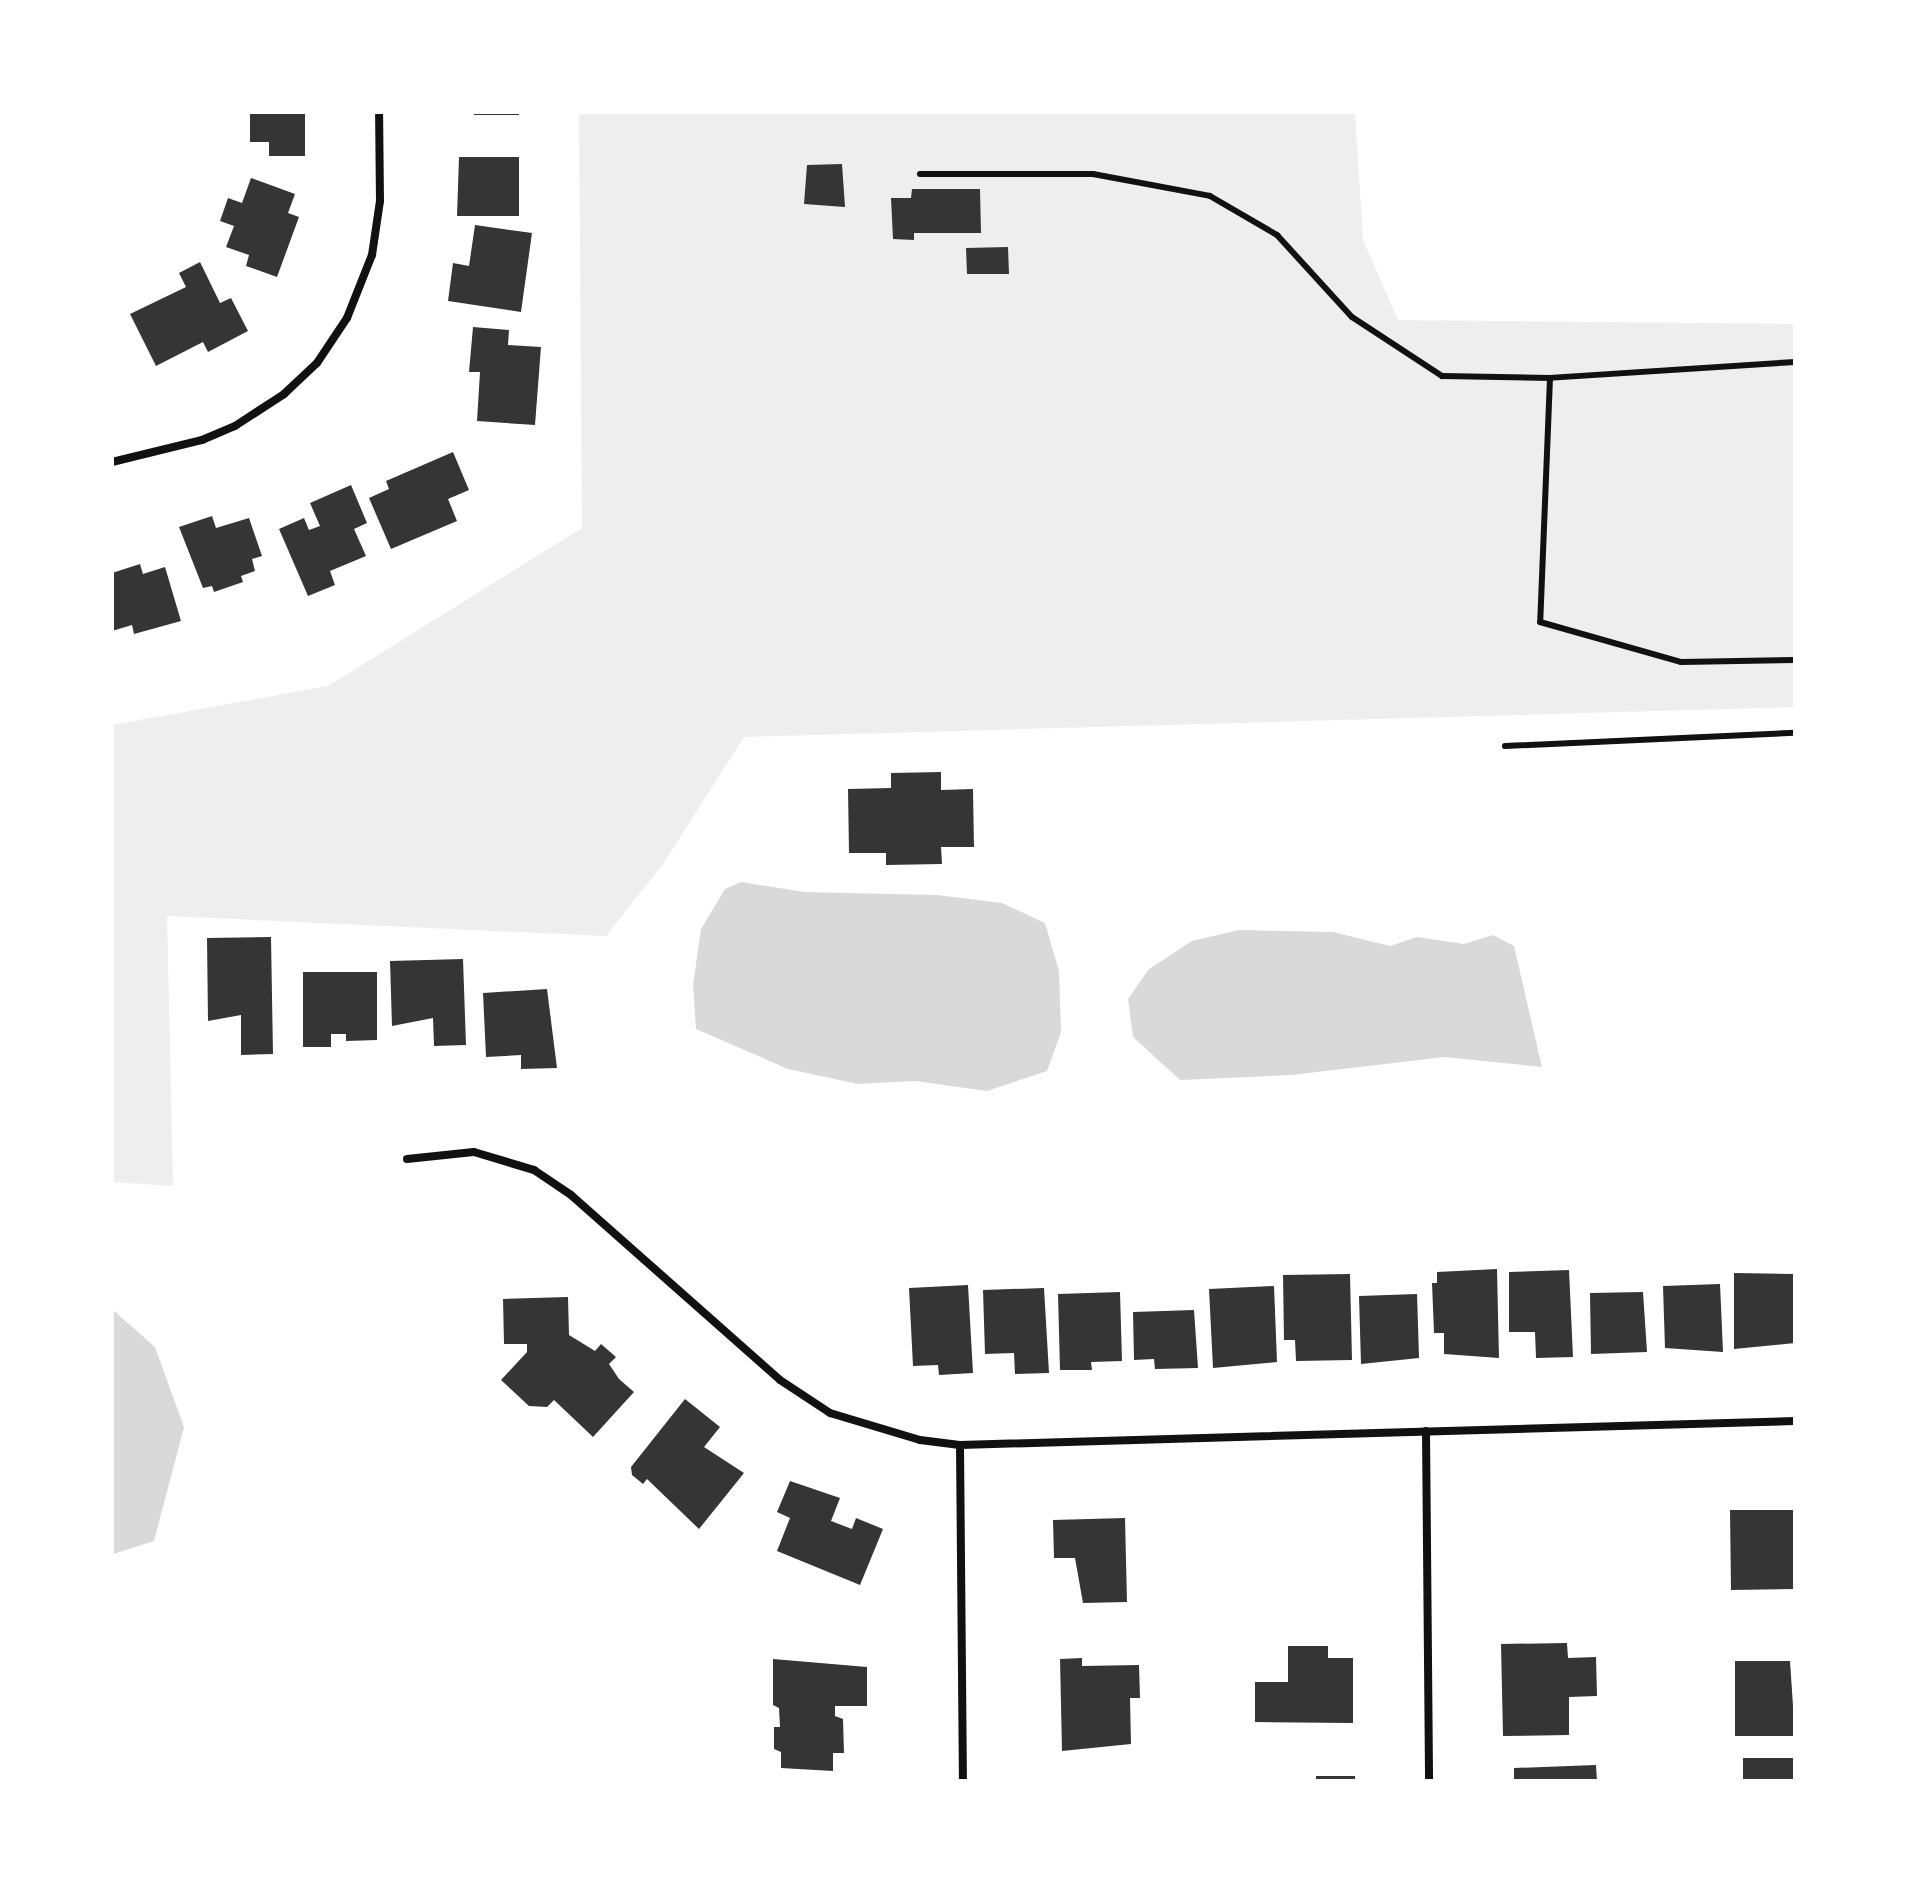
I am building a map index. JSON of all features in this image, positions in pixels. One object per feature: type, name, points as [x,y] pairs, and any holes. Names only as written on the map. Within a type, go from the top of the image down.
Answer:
[{"type":"street","points":[[112,462],[202,440],[235,426],[284,394],[317,363],[347,318],[372,255],[380,201],[379,112]]},
{"type":"street","points":[[407,1159],[474,1152],[534,1170],[571,1195],[770,1372],[830,1413],[893,1435],[960,1445],[1795,1421]]},
{"type":"street","points":[[1426,1431],[1429,1781]]},
{"type":"street","points":[[960,1445],[963,1781]]},
{"type":"lane","points":[[920,174],[1093,174],[1210,196],[1277,235],[1352,317],[1442,376],[1550,378],[1795,362]]},
{"type":"lane","points":[[1550,378],[1540,622],[1681,662],[1795,660]]},
{"type":"lane","points":[[1505,746],[1795,733]]},
{"type":"shaded area","points":[[579,112],[1355,112],[1363,240],[1398,320],[1795,324],[1795,707],[744,737],[663,864],[606,936],[167,916],[173,1186],[112,1182],[112,725],[328,686],[582,528]]},
{"type":"shaded area","points":[[741,882],[804,892],[937,895],[1002,903],[1045,923],[1059,971],[1061,1032],[1047,1071],[987,1091],[915,1081],[858,1084],[788,1069],[696,1029],[693,985],[701,929],[725,889]]},
{"type":"shaded area","points":[[1239,930],[1333,932],[1390,946],[1417,937],[1464,944],[1493,935],[1514,946],[1542,1067],[1444,1057],[1292,1075],[1180,1080],[1133,1037],[1128,999],[1149,969],[1192,941]]},
{"type":"shaded area","points":[[114,1311],[155,1347],[184,1427],[154,1541],[113,1554]]},
{"type":"building","points":[[250,112],[305,112],[305,156],[269,156],[269,142],[250,142]]},
{"type":"building","points":[[474,112],[519,112],[519,115],[474,115]]},
{"type":"building","points":[[459,157],[519,157],[519,216],[457,216]]},
{"type":"building","points":[[842,164],[845,207],[804,204],[807,165]]},
{"type":"building","points":[[251,178],[295,194],[288,213],[299,217],[277,277],[246,266],[249,255],[226,247],[234,226],[220,221],[228,198],[242,203]]},
{"type":"building","points":[[912,189],[980,189],[981,233],[914,233],[914,240],[893,239],[891,198],[911,198]]},
{"type":"building","points":[[475,225],[532,233],[521,312],[448,301],[453,263],[469,266]]},
{"type":"building","points":[[1008,247],[1009,274],[967,274],[966,248]]},
{"type":"building","points":[[200,262],[220,303],[231,298],[248,331],[208,352],[203,342],[156,366],[130,314],[186,287],[179,273]]},
{"type":"building","points":[[473,327],[509,330],[508,345],[541,347],[535,425],[477,421],[480,372],[469,372]]},
{"type":"building","points":[[453,452],[469,490],[448,499],[457,521],[391,549],[369,498],[389,489],[386,481]]},
{"type":"building","points":[[351,485],[367,523],[354,529],[366,556],[330,571],[335,585],[308,596],[279,529],[304,518],[309,530],[320,526],[310,503]]},
{"type":"building","points":[[212,516],[216,528],[249,518],[262,556],[252,559],[255,571],[241,576],[243,582],[214,592],[212,586],[203,588],[179,527]]},
{"type":"building","points":[[140,564],[143,574],[165,567],[181,621],[134,634],[132,625],[112,631],[112,573]]},
{"type":"building","points":[[941,772],[941,790],[973,789],[974,847],[941,847],[942,864],[886,865],[886,853],[849,853],[848,789],[891,788],[891,773]]},
{"type":"building","points":[[271,937],[273,1054],[241,1055],[241,1015],[208,1021],[207,938]]},
{"type":"building","points":[[463,959],[466,1045],[434,1046],[433,1018],[392,1026],[390,961]]},
{"type":"building","points":[[303,972],[377,972],[377,1040],[346,1041],[346,1034],[331,1034],[331,1047],[303,1047]]},
{"type":"building","points":[[547,989],[557,1068],[521,1069],[521,1055],[486,1057],[483,993]]},
{"type":"building","points":[[1497,1269],[1499,1358],[1444,1354],[1444,1333],[1434,1333],[1432,1283],[1437,1283],[1437,1272]]},
{"type":"building","points":[[1569,1270],[1573,1357],[1536,1358],[1535,1332],[1509,1332],[1509,1272]]},
{"type":"building","points":[[1734,1273],[1795,1274],[1795,1343],[1734,1349]]},
{"type":"building","points":[[1350,1274],[1352,1360],[1296,1361],[1295,1340],[1284,1340],[1283,1275]]},
{"type":"building","points":[[1720,1284],[1723,1352],[1665,1348],[1663,1286]]},
{"type":"building","points":[[968,1285],[973,1373],[939,1375],[938,1365],[913,1366],[909,1288]]},
{"type":"building","points":[[1274,1286],[1277,1362],[1213,1368],[1209,1289]]},
{"type":"building","points":[[1044,1288],[1049,1373],[1015,1374],[1014,1353],[985,1354],[983,1290]]},
{"type":"building","points":[[1120,1292],[1122,1361],[1091,1362],[1092,1370],[1060,1370],[1058,1294]]},
{"type":"building","points":[[1643,1292],[1647,1352],[1591,1354],[1590,1293]]},
{"type":"building","points":[[1417,1294],[1419,1358],[1361,1364],[1359,1296]]},
{"type":"building","points":[[568,1297],[569,1335],[595,1351],[601,1344],[616,1357],[609,1364],[619,1379],[634,1392],[593,1437],[554,1400],[547,1407],[529,1406],[501,1380],[527,1352],[527,1344],[504,1344],[503,1299]]},
{"type":"building","points":[[1194,1310],[1198,1368],[1155,1369],[1154,1359],[1134,1360],[1133,1312]]},
{"type":"building","points":[[685,1399],[720,1427],[704,1447],[744,1473],[699,1529],[647,1479],[643,1484],[632,1475],[631,1467]]},
{"type":"building","points":[[790,1481],[840,1498],[831,1521],[852,1529],[856,1518],[883,1529],[860,1585],[777,1551],[790,1518],[777,1512]]},
{"type":"building","points":[[1730,1510],[1795,1510],[1795,1589],[1731,1590]]},
{"type":"building","points":[[1125,1518],[1127,1602],[1083,1603],[1075,1558],[1054,1558],[1053,1520]]},
{"type":"building","points":[[1567,1643],[1568,1658],[1596,1657],[1597,1696],[1569,1697],[1569,1735],[1503,1736],[1501,1644]]},
{"type":"building","points":[[1288,1646],[1328,1646],[1328,1658],[1353,1658],[1353,1723],[1255,1722],[1255,1682],[1288,1682]]},
{"type":"building","points":[[1082,1658],[1082,1666],[1139,1665],[1140,1698],[1130,1698],[1131,1744],[1062,1751],[1060,1659]]},
{"type":"building","points":[[773,1659],[867,1667],[867,1706],[835,1706],[835,1716],[843,1719],[844,1753],[833,1753],[833,1771],[781,1768],[781,1752],[774,1749],[774,1727],[780,1727],[779,1708],[773,1705]]},
{"type":"building","points":[[1735,1661],[1790,1661],[1795,1736],[1735,1736]]},
{"type":"building","points":[[1743,1758],[1795,1758],[1795,1781],[1743,1781]]},
{"type":"building","points":[[1596,1765],[1597,1781],[1514,1781],[1514,1768]]},
{"type":"building","points":[[1316,1776],[1355,1776],[1355,1781],[1316,1781]]}]
